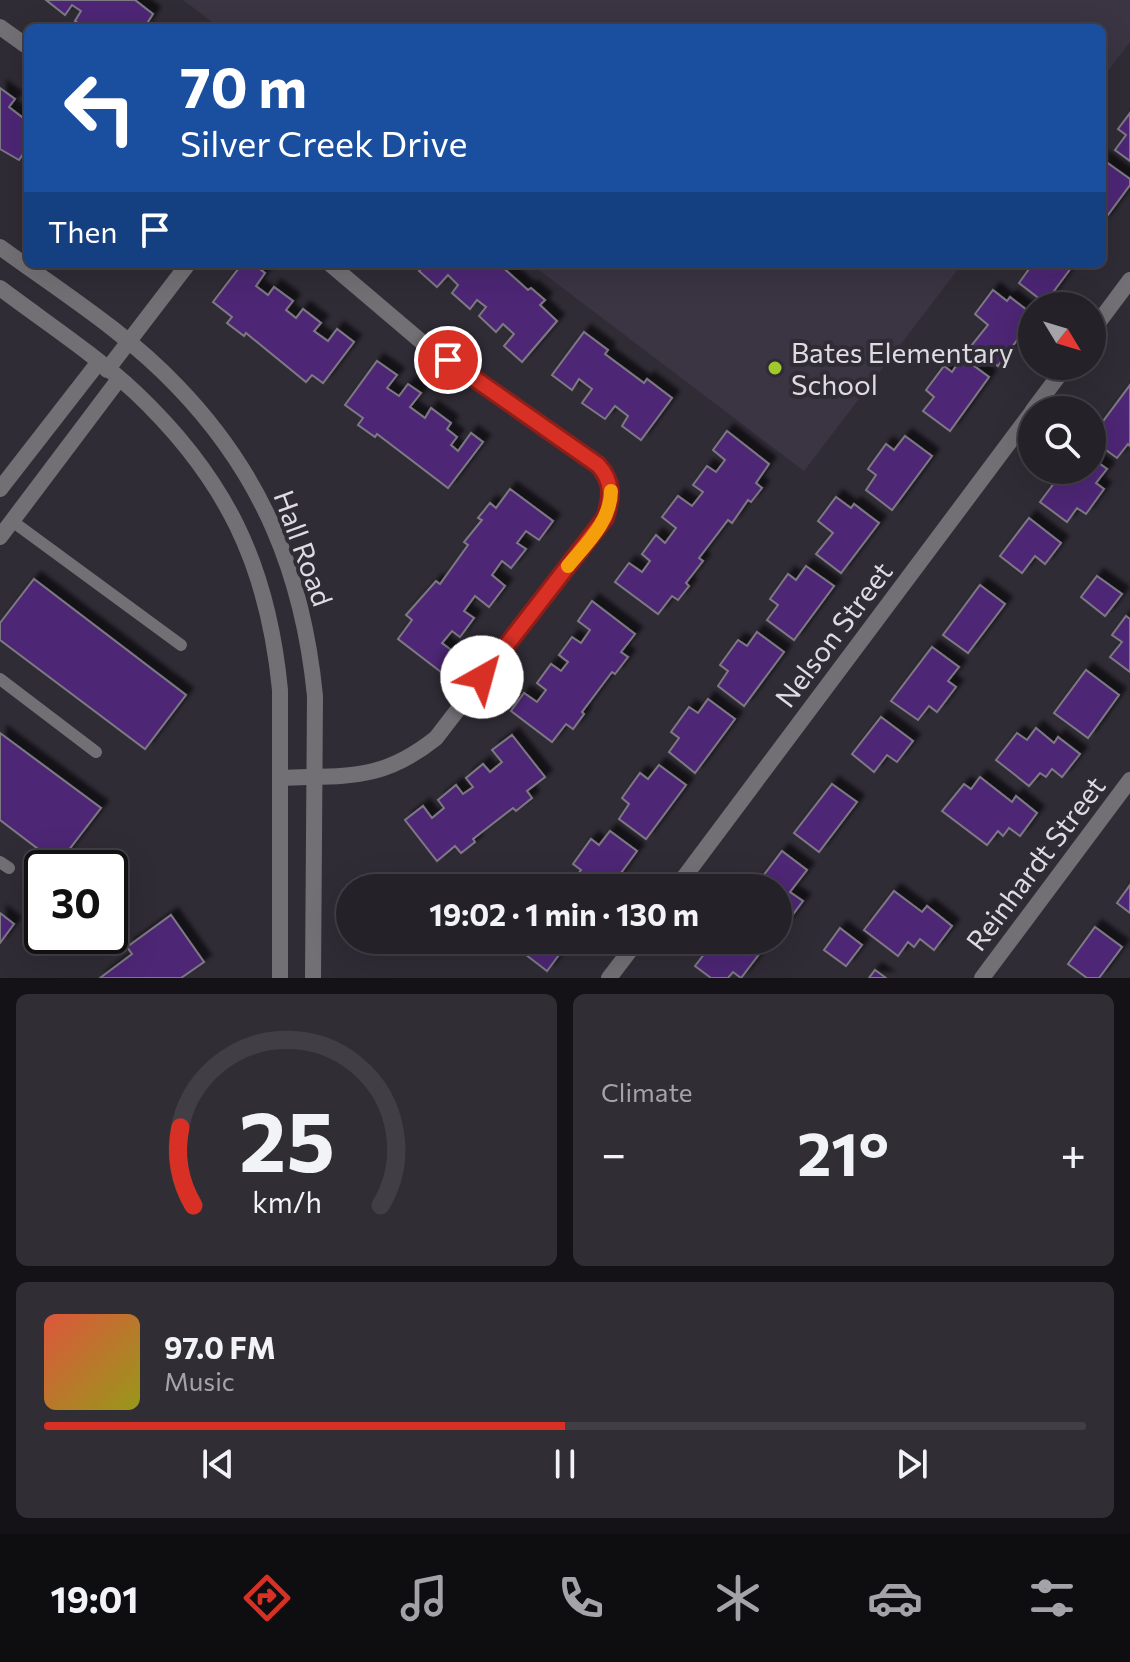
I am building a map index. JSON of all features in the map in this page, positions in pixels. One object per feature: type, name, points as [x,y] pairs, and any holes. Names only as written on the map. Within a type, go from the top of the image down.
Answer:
[{"type":"street","points":[[0,27],[24,44]]},
{"type":"street","name":"Hall Road","points":[[0,247],[24,265]]},
{"type":"street","name":"Hall Road","points":[[28,268],[128,343],[176,384],[214,427],[247,475],[279,538],[298,593],[310,650],[315,696],[313,978]]},
{"type":"street","points":[[0,537],[108,371],[185,268]]},
{"type":"street","points":[[281,778],[361,775],[386,770],[412,757],[436,738],[605,518],[611,501],[610,485],[598,465],[423,343],[335,268]]},
{"type":"street","points":[[1106,312],[1130,280]]},
{"type":"street","name":"Hall Road","points":[[0,288],[133,390],[193,453],[223,498],[248,546],[265,598],[280,690],[280,978]]},
{"type":"street","points":[[0,489],[108,371]]},
{"type":"street","name":"Nelson Street","points":[[686,874],[1018,431]]},
{"type":"street","name":"Reinhardt Street","points":[[982,978],[1130,780]]},
{"type":"street","points":[[609,978],[627,954]]},
{"type":"lane","points":[[12,521],[181,645]]},
{"type":"lane","points":[[0,679],[96,752]]},
{"type":"shaded area","points":[[183,0],[1130,0],[1130,42],[1106,74],[1106,24],[215,24]]},
{"type":"shaded area","name":"Bates Elementary School","points":[[536,268],[959,268],[804,471]]},
{"type":"building","points":[[46,0],[135,0],[153,14],[147,24],[80,24],[75,21],[81,11],[72,5],[65,15]]},
{"type":"building","points":[[0,88],[15,99],[9,107],[22,117],[24,114],[24,153],[19,160],[0,149]]},
{"type":"building","points":[[1130,113],[1130,161],[1115,150],[1126,135],[1118,129]]},
{"type":"building","points":[[1106,162],[1130,179],[1130,185],[1106,218]]},
{"type":"building","points":[[239,268],[258,268],[265,273],[256,286],[268,295],[274,287],[293,301],[286,310],[296,318],[303,309],[321,323],[314,331],[328,341],[337,329],[354,342],[323,383],[312,375],[306,382],[246,333],[244,336],[227,323],[232,317],[213,302]]},
{"type":"building","points":[[422,268],[503,268],[528,290],[531,288],[545,300],[540,305],[557,321],[522,362],[504,346],[514,334],[503,324],[496,332],[479,316],[486,307],[477,300],[470,309],[452,293],[458,285],[448,275],[437,287],[419,271]]},
{"type":"building","points":[[1028,268],[1071,268],[1053,292],[1031,292],[1019,283]]},
{"type":"building","points":[[993,290],[1007,301],[1010,297],[1018,303],[1018,339],[998,366],[971,346],[988,325],[975,314]]},
{"type":"building","points":[[584,332],[608,350],[605,354],[644,383],[647,379],[672,398],[641,440],[622,426],[628,416],[615,406],[605,419],[582,403],[592,389],[579,379],[572,390],[552,375]]},
{"type":"building","points":[[962,357],[989,377],[950,431],[923,411],[934,397],[926,390],[944,366],[952,372]]},
{"type":"building","points":[[377,361],[397,375],[387,388],[399,396],[408,384],[421,393],[410,407],[425,418],[431,408],[451,423],[447,429],[457,437],[451,445],[458,451],[471,433],[483,442],[448,488],[377,434],[375,437],[358,425],[363,418],[345,405]]},
{"type":"building","points":[[1130,385],[1130,446],[1128,444],[1117,458],[1106,450],[1106,417]]},
{"type":"building","points":[[727,431],[769,464],[756,483],[762,488],[751,502],[748,500],[732,523],[728,520],[699,558],[703,561],[686,583],[689,586],[678,600],[672,596],[658,614],[615,582],[629,563],[642,572],[650,561],[642,554],[656,535],[665,543],[676,528],[662,517],[678,496],[692,506],[703,492],[693,485],[707,466],[716,472],[725,460],[713,450]]},
{"type":"building","points":[[905,436],[932,456],[892,510],[866,490],[876,475],[868,469],[886,444],[894,450]]},
{"type":"building","points":[[1054,484],[1097,484],[1104,489],[1086,514],[1077,508],[1067,522],[1040,502]]},
{"type":"building","points":[[510,489],[553,521],[539,540],[526,531],[517,543],[526,549],[511,568],[502,561],[492,575],[505,586],[489,607],[475,596],[464,611],[474,618],[460,637],[452,631],[442,643],[455,653],[441,672],[398,639],[412,620],[406,615],[436,581],[440,584],[468,545],[464,542],[482,520],[478,518],[490,503],[496,508]]},
{"type":"building","points":[[836,497],[851,508],[854,504],[879,523],[841,573],[816,554],[833,533],[818,521]]},
{"type":"building","points":[[1029,518],[1061,543],[1045,564],[1035,556],[1022,573],[1000,556]]},
{"type":"building","points":[[806,566],[834,586],[794,640],[767,620],[778,605],[770,599],[788,574],[796,580]]},
{"type":"building","points":[[1097,576],[1122,594],[1105,616],[1081,597]]},
{"type":"building","points":[[34,579],[186,695],[145,749],[0,640],[0,623]]},
{"type":"building","points":[[980,585],[1005,604],[968,653],[943,635]]},
{"type":"building","points":[[592,601],[635,634],[621,652],[628,657],[615,674],[612,672],[573,729],[566,724],[552,742],[511,711],[524,693],[537,702],[546,690],[537,683],[551,664],[561,671],[568,662],[559,655],[572,637],[581,643],[590,630],[578,621]]},
{"type":"building","points":[[1126,616],[1130,619],[1130,672],[1110,657],[1122,642],[1112,635]]},
{"type":"building","points":[[757,632],[784,652],[744,706],[718,686],[728,671],[720,665],[738,640],[747,646]]},
{"type":"building","points":[[932,647],[959,667],[948,681],[956,687],[937,712],[929,706],[918,720],[891,701]]},
{"type":"building","points":[[1086,670],[1119,695],[1088,738],[1054,713]]},
{"type":"building","points":[[708,699],[735,719],[695,773],[669,752],[679,738],[671,732],[689,707],[698,713]]},
{"type":"building","points":[[881,717],[913,741],[897,762],[887,755],[874,772],[852,754]]},
{"type":"building","points":[[1036,728],[1054,743],[1058,737],[1080,754],[1062,777],[1052,769],[1046,777],[1040,773],[1029,786],[996,760],[1017,733],[1027,740]]},
{"type":"building","points":[[0,733],[101,808],[69,850],[40,850],[0,820]]},
{"type":"building","points":[[512,735],[545,777],[527,791],[532,798],[516,811],[513,808],[473,839],[475,842],[461,853],[455,846],[437,861],[405,820],[423,806],[432,818],[444,808],[438,800],[456,785],[463,794],[473,787],[466,778],[483,764],[490,772],[502,762],[492,750]]},
{"type":"building","points":[[659,765],[686,785],[646,839],[619,819],[629,804],[622,798],[640,773],[648,779]]},
{"type":"building","points":[[980,777],[1012,802],[1016,796],[1037,813],[1020,836],[1009,828],[1003,836],[998,831],[987,845],[942,811],[964,784],[971,789]]},
{"type":"building","points":[[832,784],[857,802],[819,852],[794,833]]},
{"type":"building","points":[[610,831],[637,851],[620,874],[578,874],[581,870],[573,864],[591,839],[599,845]]},
{"type":"building","points":[[782,851],[807,870],[792,889],[792,874],[765,874]]},
{"type":"building","points":[[1130,885],[1130,913],[1117,903]]},
{"type":"building","points":[[894,891],[922,912],[927,906],[952,926],[934,950],[920,939],[914,947],[908,942],[898,956],[864,930]]},
{"type":"building","points":[[792,893],[803,901],[792,916]]},
{"type":"building","points":[[0,913],[14,924],[0,943]]},
{"type":"building","points":[[171,915],[204,962],[181,978],[100,978],[132,954],[128,946]]},
{"type":"building","points":[[1095,927],[1122,947],[1099,978],[1087,978],[1068,964]]},
{"type":"building","points":[[840,928],[862,945],[846,966],[824,950]]},
{"type":"building","points":[[525,954],[560,954],[547,971]]},
{"type":"building","points":[[704,954],[759,954],[741,978],[733,972],[728,978],[711,978],[695,966]]},
{"type":"building","points":[[875,970],[886,978],[869,978]]},
{"type":"slow traffic","points":[[568,566],[605,518],[611,491]]},
{"type":"place","name":"Bates Elementary School","points":[[775,368]]},
{"type":"route","points":[[448,360],[598,465],[610,485],[611,501],[605,518],[482,677]]}]
